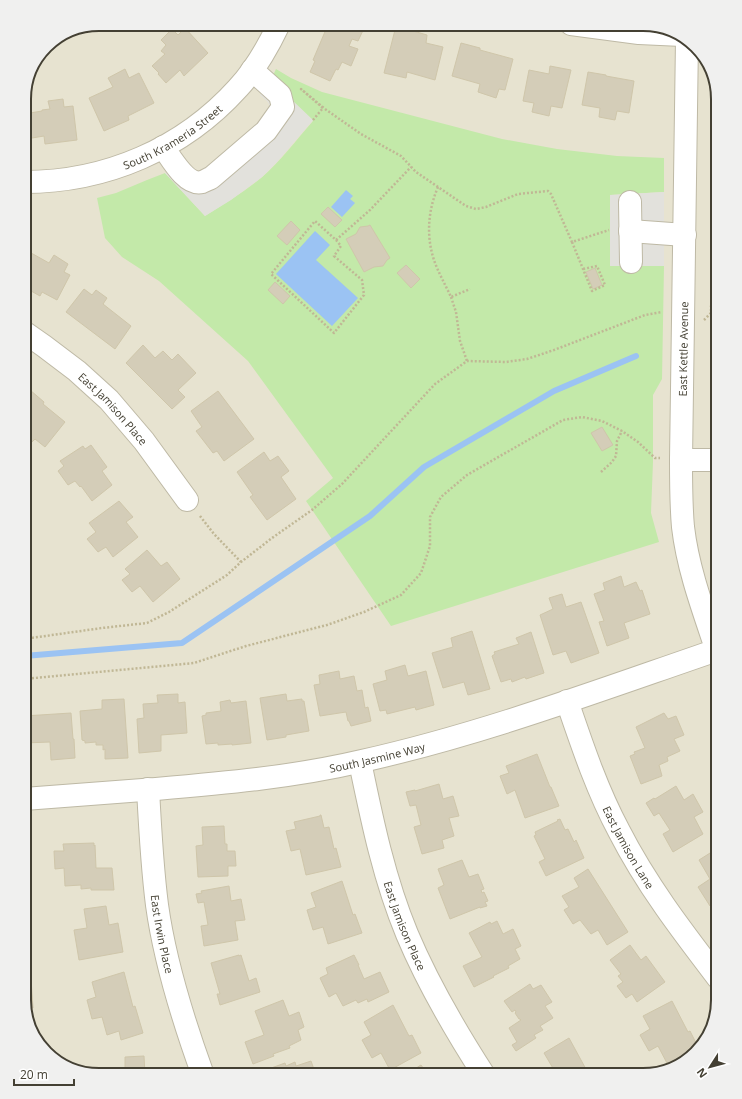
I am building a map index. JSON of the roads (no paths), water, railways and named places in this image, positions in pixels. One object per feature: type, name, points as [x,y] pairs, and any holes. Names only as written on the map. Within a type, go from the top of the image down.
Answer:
[{"type":"street","name":"South Krameria Street","points":[[31,182],[72,179],[97,174],[147,156],[174,141],[219,108],[239,88],[271,41],[276,31]]},
{"type":"street","points":[[624,31],[664,34]]},
{"type":"street","name":"East Kettle Avenue","points":[[687,48],[681,460],[683,527],[694,580],[711,633]]},
{"type":"street","points":[[163,147],[182,173],[192,181],[201,183],[211,178],[266,131],[283,107],[280,95],[252,70]]},
{"type":"street","points":[[630,202],[631,262]]},
{"type":"street","points":[[630,231],[685,235]]},
{"type":"street","name":"East Jamison Place","points":[[31,337],[77,371],[109,400],[144,441],[187,500]]},
{"type":"street","points":[[681,460],[711,460]]},
{"type":"street","name":"South Jasmine Way","points":[[31,798],[218,784],[266,778],[360,762],[448,740],[711,654]]},
{"type":"street","name":"East Jamison Lane","points":[[567,701],[593,774],[631,854],[656,894],[688,940],[711,969]]},
{"type":"street","name":"East Jamison Place","points":[[360,762],[380,854],[406,933],[422,970],[461,1039],[480,1068]]},
{"type":"street","name":"East Irwin Place","points":[[148,789],[153,874],[163,940],[178,1002],[201,1068]]},
{"type":"water","points":[[346,190],[353,196],[350,199],[355,203],[342,217],[331,207]]},
{"type":"water","points":[[315,231],[330,245],[316,260],[358,298],[332,326],[276,274]]},
{"type":"waterway","points":[[31,655],[182,643],[370,516],[424,467],[554,391],[636,356]]}]
